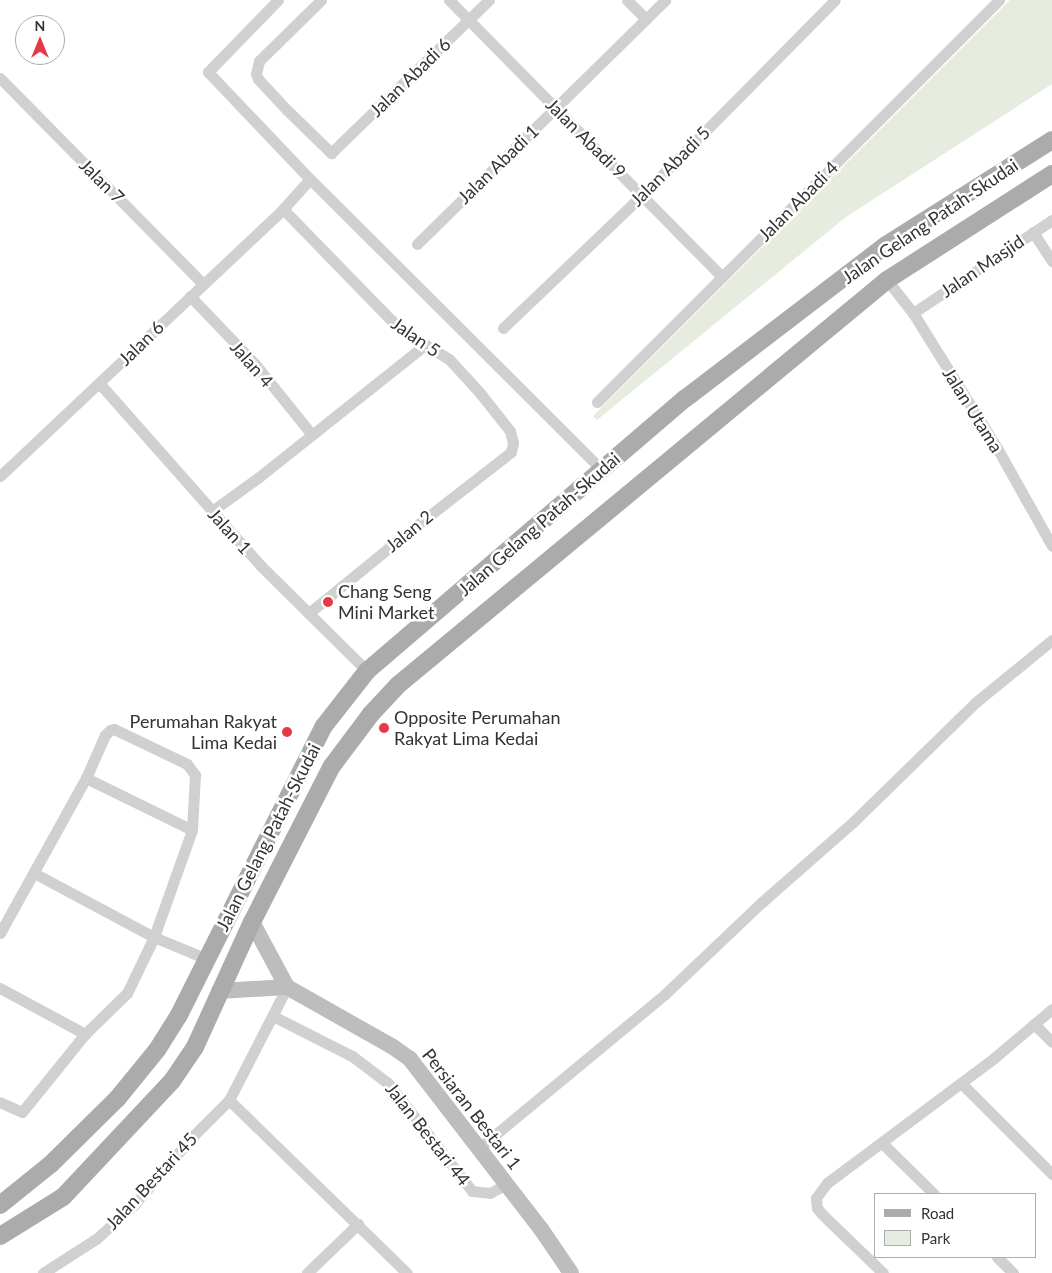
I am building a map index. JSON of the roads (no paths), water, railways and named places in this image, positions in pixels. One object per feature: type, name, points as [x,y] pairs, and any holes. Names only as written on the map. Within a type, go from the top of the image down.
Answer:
[{"type":"main road","name":"Jalan Gelang Patah-Skudai","points":[[0,1205],[8,1196],[51,1164],[117,1099],[157,1050],[179,1015],[324,726],[367,671],[686,398],[886,246],[1052,140]]},
{"type":"main road","name":"Jalan Gelang Patah-Skudai","points":[[0,1236],[63,1197],[172,1081],[195,1047],[252,922],[332,766],[371,714],[398,685],[887,280],[1052,174]]},
{"type":"street","points":[[278,0],[208,72],[310,179],[602,470]]},
{"type":"street","name":"Jalan Abadi 6","points":[[321,0],[259,62],[256,68],[258,79],[331,153],[489,0]]},
{"type":"street","name":"Jalan Abadi 9","points":[[449,0],[722,277]]},
{"type":"street","points":[[627,0],[646,19]]},
{"type":"street","name":"Jalan Abadi 1","points":[[416,244],[665,0]]},
{"type":"street","name":"Jalan Abadi 5","points":[[503,328],[642,195],[835,0]]},
{"type":"street","name":"Jalan Abadi 4","points":[[597,402],[999,0]]},
{"type":"street","name":"Jalan 7","points":[[0,78],[203,284]]},
{"type":"street","name":"Jalan 6","points":[[0,476],[100,384],[283,209],[310,179]]},
{"type":"street","name":"Jalan 5","points":[[283,209],[390,319],[409,335],[448,359],[480,393],[510,431],[513,443],[511,452]]},
{"type":"street","name":"Jalan Masjid","points":[[913,313],[1052,220]]},
{"type":"street","points":[[1034,232],[1052,261]]},
{"type":"street","name":"Jalan Utama","points":[[887,280],[913,313],[997,448],[1052,546]]},
{"type":"street","name":"Jalan 4","points":[[190,296],[254,364],[312,435]]},
{"type":"street","points":[[212,511],[312,435],[426,344]]},
{"type":"street","name":"Jalan 1","points":[[100,384],[261,566],[367,671]]},
{"type":"street","name":"Jalan 2","points":[[310,613],[407,533],[511,452]]},
{"type":"street","points":[[479,1148],[665,994],[769,896],[853,822],[976,702],[1052,640]]},
{"type":"street","points":[[0,933],[86,778],[105,735],[114,729],[187,764],[195,775],[192,830],[154,937],[127,993],[85,1034],[22,1112],[0,1102]]},
{"type":"street","points":[[86,778],[192,830]]},
{"type":"street","points":[[34,873],[154,937],[207,959]]},
{"type":"street","points":[[220,991],[287,987],[252,922]]},
{"type":"street","name":"Persiaran Bestari 1","points":[[287,987],[393,1046],[410,1059],[479,1148],[571,1273]]},
{"type":"street","name":"Jalan Bestari 45","points":[[43,1273],[96,1238],[134,1205],[191,1138],[229,1100],[287,987]]},
{"type":"street","points":[[0,988],[85,1034]]},
{"type":"street","points":[[883,1273],[822,1214],[817,1208],[816,1198],[827,1183],[961,1083],[1052,1008]]},
{"type":"street","name":"Jalan Bestari 44","points":[[273,1016],[352,1056],[390,1084],[472,1191],[490,1193],[506,1184]]},
{"type":"street","points":[[1034,1024],[1052,1042]]},
{"type":"street","points":[[961,1083],[1052,1174]]},
{"type":"street","points":[[229,1100],[407,1273]]},
{"type":"street","points":[[882,1143],[933,1193]]},
{"type":"street","points":[[307,1273],[358,1224]]},
{"type":"street","points":[[998,1258],[1013,1273]]},
{"type":"place","name":"Chang Seng Mini Market","points":[[328,602]]},
{"type":"place","name":"Opposite Perumahan Rakyat Lima Kedai","points":[[384,728]]},
{"type":"place","name":"Perumahan Rakyat Lima Kedai","points":[[287,732]]}]
